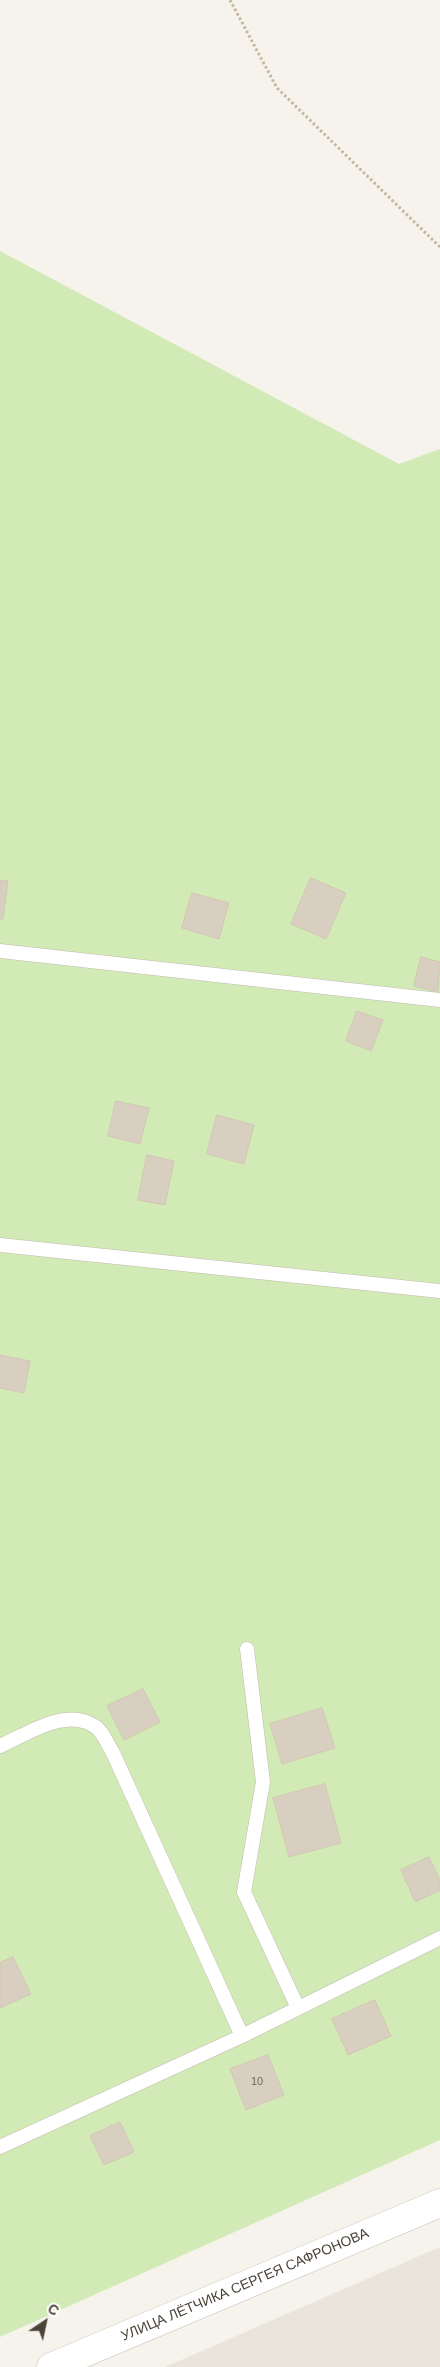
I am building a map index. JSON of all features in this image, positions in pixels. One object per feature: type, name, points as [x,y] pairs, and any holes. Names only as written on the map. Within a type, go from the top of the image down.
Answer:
[{"type":"street","name":"УЛИЦА ЛЁТЧИКА СЕРГЕЯ САФРОНОВА","points":[[50,2367],[440,2203]]},
{"type":"lane","points":[[0,951],[440,1000]]},
{"type":"lane","points":[[0,1245],[440,1290]]},
{"type":"lane","points":[[246,1649],[263,1782],[244,1892],[298,2008]]},
{"type":"lane","points":[[0,1746],[59,1720],[78,1719],[97,1728],[113,1753],[242,2036]]},
{"type":"lane","points":[[0,2147],[242,2036],[440,1938]]},
{"type":"path","points":[[230,0],[277,88],[440,247]]},
{"type":"shaded area","points":[[440,2247],[440,2367],[165,2367]]},
{"type":"green space","points":[[0,251],[399,464],[440,449],[440,2140],[0,2337]]},
{"type":"building","points":[[311,878],[346,893],[326,939],[291,924]]},
{"type":"building","points":[[0,880],[8,881],[3,919],[0,919]]},
{"type":"building","points":[[192,893],[229,903],[219,939],[182,928]]},
{"type":"building","points":[[421,957],[440,962],[438,992],[414,986]]},
{"type":"building","points":[[357,1011],[383,1020],[371,1051],[346,1041]]},
{"type":"building","points":[[116,1101],[149,1108],[140,1144],[108,1136]]},
{"type":"building","points":[[217,1115],[254,1125],[244,1164],[207,1154]]},
{"type":"building","points":[[147,1155],[174,1161],[165,1205],[138,1200]]},
{"type":"building","points":[[0,1355],[30,1361],[24,1393],[0,1388]]},
{"type":"building","points":[[143,1689],[160,1722],[124,1740],[107,1706]]},
{"type":"building","points":[[322,1708],[335,1748],[282,1764],[270,1724]]},
{"type":"building","points":[[325,1784],[341,1843],[289,1857],[273,1798]]},
{"type":"building","points":[[429,1857],[440,1880],[440,1890],[415,1902],[401,1870]]},
{"type":"building","points":[[13,1957],[31,1994],[0,2008],[0,1963]]},
{"type":"building","points":[[375,2000],[391,2036],[348,2055],[332,2019]]},
{"type":"building","points":[[268,2055],[284,2095],[246,2110],[230,2069]]},
{"type":"building","points":[[120,2122],[134,2152],[104,2165],[90,2136]]}]
